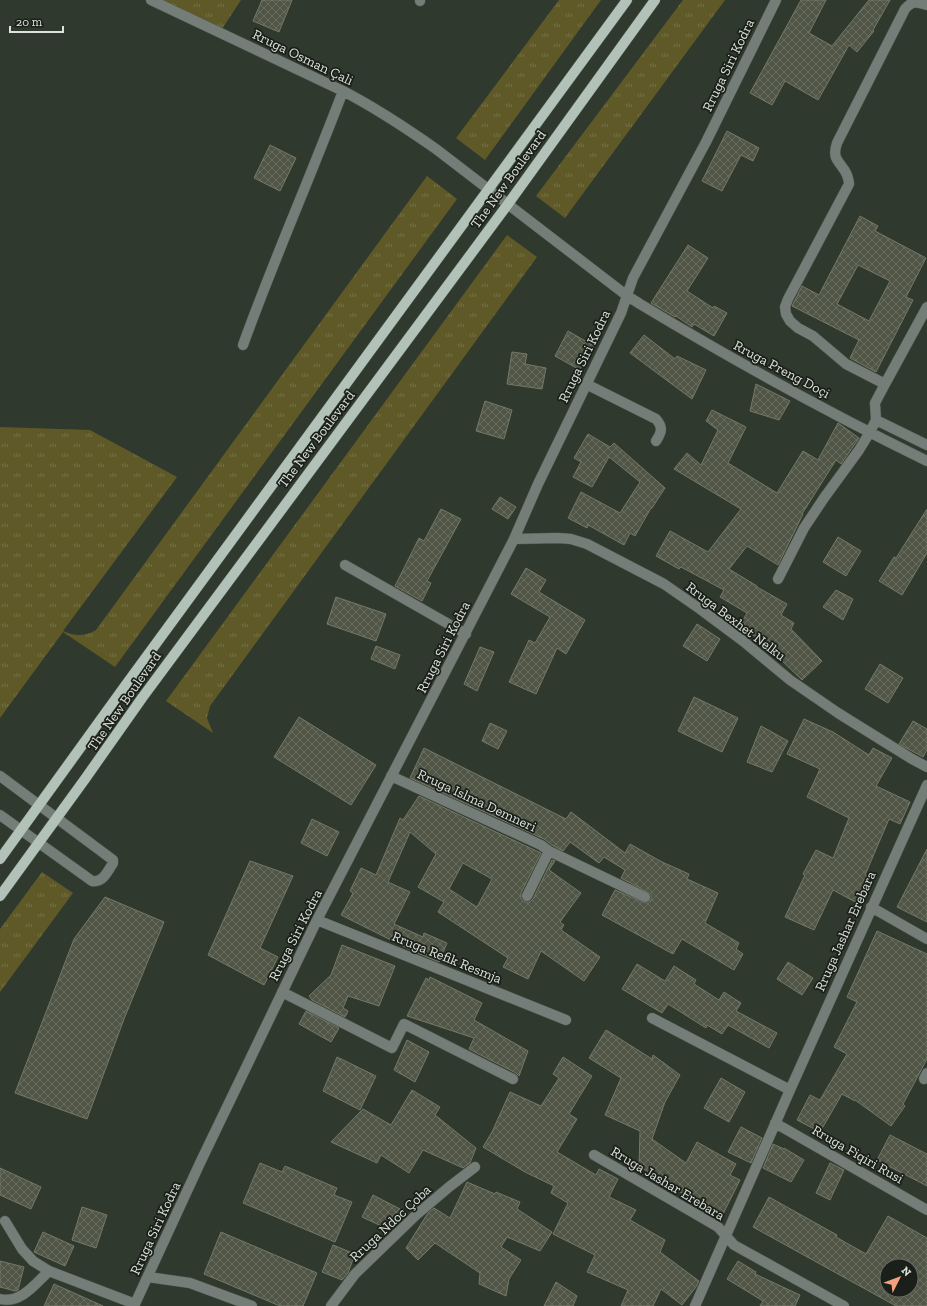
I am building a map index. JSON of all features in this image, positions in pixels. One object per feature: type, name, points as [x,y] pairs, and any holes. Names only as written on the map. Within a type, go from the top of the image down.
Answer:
[{"type":"main road","name":"The New Boulevard","points":[[0,859],[627,0]]},
{"type":"main road","name":"The New Boulevard","points":[[0,896],[57,819],[142,698],[508,204],[655,0]]},
{"type":"street","name":"Rruga Osman Çali","points":[[151,0],[343,91],[387,116],[436,149],[508,204]]},
{"type":"street","name":"Rruga Siri Kodra","points":[[135,1305],[317,920],[514,539],[586,384],[621,313],[633,278],[706,142],[776,0]]},
{"type":"street","points":[[885,384],[846,364],[813,336],[798,328],[790,321],[786,314],[785,307],[849,184],[847,175],[836,160],[834,151],[837,143],[905,9],[910,4],[915,2],[927,5]]},
{"type":"street","points":[[243,345],[274,261],[343,91]]},
{"type":"street","name":"Rruga Preng Doçi","points":[[508,204],[626,295],[699,340],[927,461]]},
{"type":"street","points":[[778,579],[804,528],[870,432],[876,420],[875,403],[927,307]]},
{"type":"street","points":[[586,384],[656,419],[661,426],[661,433],[656,441]]},
{"type":"street","points":[[876,420],[927,445]]},
{"type":"street","name":"Rruga Bexhet Nelku","points":[[514,539],[571,539],[587,544],[664,584],[700,609],[790,680],[912,760],[927,767]]},
{"type":"street","points":[[345,565],[466,634]]},
{"type":"street","points":[[0,776],[113,860],[113,863],[101,880],[97,882],[92,881],[0,815]]},
{"type":"street","name":"Rruga Islma Demneri","points":[[391,776],[540,845],[549,852],[645,897]]},
{"type":"street","name":"Rruga Jashar Erebara","points":[[695,1306],[871,907],[927,785]]},
{"type":"street","points":[[527,896],[549,852]]},
{"type":"street","points":[[871,907],[927,939]]},
{"type":"street","name":"Rruga Refik Resmja","points":[[317,920],[566,1020]]},
{"type":"street","points":[[282,992],[392,1048],[404,1024],[513,1079]]},
{"type":"street","points":[[652,1018],[790,1090]]},
{"type":"street","name":"Rruga Fiqiri Rusi","points":[[775,1123],[927,1210]]},
{"type":"street","name":"Rruga Jashar Erebara","points":[[594,1155],[718,1227],[726,1236]]},
{"type":"street","name":"Rruga Ndoc Çoba","points":[[331,1306],[355,1274],[416,1215],[475,1167]]},
{"type":"street","points":[[5,1221],[22,1249],[33,1261],[49,1271],[135,1305]]},
{"type":"street","points":[[726,1236],[734,1245],[844,1306]]},
{"type":"street","points":[[0,1299],[6,1300],[24,1295],[49,1271]]},
{"type":"street","points":[[148,1277],[190,1283],[252,1306]]},
{"type":"green space","points":[[158,0],[241,0],[222,29]]},
{"type":"green space","points":[[559,0],[601,0],[485,160],[456,138]]},
{"type":"green space","points":[[683,0],[725,0],[565,218],[536,196]]},
{"type":"green space","points":[[427,176],[457,199],[115,667],[63,632],[0,718],[0,427],[90,430],[177,477],[63,631],[71,634],[88,634],[96,630]]},
{"type":"green space","points":[[507,235],[537,257],[210,706],[207,718],[213,733],[166,701]]},
{"type":"green space","points":[[42,872],[73,893],[0,992],[0,929]]},
{"type":"building","points":[[262,0],[292,0],[279,32],[253,21]]},
{"type":"building","points":[[801,0],[826,0],[809,33],[832,46],[869,0],[890,0],[873,30],[874,31],[857,52],[849,45],[818,100],[785,81],[772,105],[750,93]]},
{"type":"building","points":[[727,131],[759,148],[753,161],[741,155],[722,191],[702,181]]},
{"type":"building","points":[[270,145],[296,158],[280,191],[254,178]]},
{"type":"building","points":[[860,216],[878,226],[875,231],[926,258],[906,297],[913,300],[876,372],[850,358],[859,340],[792,306],[802,286],[819,295]],"holes":[[[858,265],[890,281],[869,321],[837,304]]]},
{"type":"building","points":[[688,245],[708,258],[687,291],[713,308],[714,306],[727,313],[714,336],[694,324],[692,327],[676,316],[675,317],[651,303]]},
{"type":"building","points":[[568,331],[594,346],[580,370],[555,356]]},
{"type":"building","points":[[644,335],[675,359],[677,356],[706,370],[692,399],[630,353]]},
{"type":"building","points":[[512,352],[527,354],[525,364],[546,368],[542,389],[507,384]]},
{"type":"building","points":[[756,384],[790,401],[779,420],[750,411]]},
{"type":"building","points":[[485,401],[512,410],[504,439],[476,431]]},
{"type":"building","points":[[712,410],[746,427],[728,463],[777,493],[803,451],[818,460],[838,423],[859,438],[841,464],[836,460],[802,514],[778,565],[747,546],[729,569],[787,604],[781,615],[794,623],[791,629],[822,661],[802,680],[778,657],[783,653],[739,627],[747,613],[720,597],[724,590],[681,567],[679,569],[656,556],[670,531],[708,552],[741,509],[674,469],[687,453],[701,465],[718,430],[706,421]]},
{"type":"building","points":[[588,434],[610,447],[614,443],[665,488],[651,508],[635,536],[630,533],[624,545],[588,525],[587,528],[568,518],[581,492],[620,513],[640,482],[609,457],[592,487],[573,477],[581,462],[574,458]]},
{"type":"building","points":[[500,497],[516,507],[508,519],[492,509]]},
{"type":"building","points":[[441,509],[461,519],[427,581],[431,583],[422,601],[395,586],[419,538],[424,541]]},
{"type":"building","points":[[927,509],[927,553],[902,595],[879,581],[894,557],[896,558]]},
{"type":"building","points":[[838,537],[861,551],[846,576],[823,562]]},
{"type":"building","points":[[526,568],[546,580],[539,592],[585,620],[566,654],[557,648],[536,694],[509,682],[529,640],[535,643],[550,617],[511,594]]},
{"type":"building","points":[[836,590],[853,599],[843,620],[823,607]]},
{"type":"building","points":[[336,597],[386,614],[376,641],[327,624]]},
{"type":"building","points":[[697,624],[720,639],[707,661],[683,646]]},
{"type":"building","points":[[376,646],[400,655],[395,669],[371,659]]},
{"type":"building","points":[[480,647],[494,652],[477,691],[464,684]]},
{"type":"building","points":[[880,664],[903,678],[888,703],[865,689]]},
{"type":"building","points":[[694,697],[738,718],[722,752],[678,731]]},
{"type":"building","points":[[299,717],[376,765],[351,805],[274,757]]},
{"type":"building","points":[[804,719],[833,732],[869,755],[873,748],[892,758],[876,786],[910,802],[900,824],[889,819],[865,875],[874,880],[861,905],[833,890],[814,930],[785,917],[805,875],[803,874],[816,850],[833,858],[849,818],[807,797],[820,769],[787,754]]},
{"type":"building","points":[[913,721],[927,729],[927,750],[923,757],[899,744]]},
{"type":"building","points":[[490,723],[507,731],[498,749],[482,741]]},
{"type":"building","points":[[761,726],[788,741],[772,772],[747,762]]},
{"type":"building","points":[[424,748],[566,819],[571,812],[625,853],[630,844],[662,862],[689,874],[687,879],[718,893],[705,923],[739,943],[736,949],[743,954],[734,970],[682,939],[673,954],[602,915],[615,890],[645,903],[651,900],[651,894],[621,878],[625,870],[604,857],[599,863],[570,842],[563,851],[544,839],[410,778]]},
{"type":"building","points":[[419,796],[541,853],[521,893],[521,899],[525,902],[530,902],[533,899],[552,860],[555,861],[549,870],[581,893],[560,922],[564,925],[561,930],[600,957],[584,981],[541,951],[528,979],[503,967],[508,958],[438,912],[444,902],[418,887],[436,854],[410,832],[388,882],[410,892],[394,924],[423,937],[424,933],[447,943],[439,962],[415,952],[341,915],[353,893],[350,891],[361,868],[376,875],[400,818],[403,820]],"holes":[[[463,863],[492,879],[477,907],[449,889]]]},
{"type":"building","points":[[312,819],[339,832],[327,856],[301,843]]},
{"type":"building","points":[[927,849],[927,922],[897,907]]},
{"type":"building","points":[[250,861],[293,876],[260,948],[278,957],[264,985],[208,955]]},
{"type":"building","points":[[105,897],[164,922],[124,1019],[87,1119],[15,1093],[74,939]]},
{"type":"building","points":[[877,931],[927,954],[927,1059],[903,1104],[905,1106],[891,1126],[855,1100],[842,1094],[820,1132],[797,1120],[810,1095],[820,1100],[847,1054],[834,1047],[857,1002],[847,997]]},
{"type":"building","points":[[342,945],[395,966],[379,1006],[348,996],[343,1008],[348,1011],[345,1017],[312,1000],[309,996],[331,975]]},
{"type":"building","points":[[788,962],[813,978],[802,995],[777,979]]},
{"type":"building","points":[[637,964],[665,981],[674,966],[696,980],[694,984],[719,1000],[724,992],[741,1003],[736,1011],[777,1033],[769,1048],[728,1025],[722,1034],[707,1025],[706,1028],[668,1004],[662,1013],[622,989]]},
{"type":"building","points":[[430,977],[482,1003],[474,1020],[528,1051],[519,1076],[516,1073],[469,1049],[474,1038],[407,1016],[426,978],[429,980]]},
{"type":"building","points":[[306,1011],[339,1028],[331,1042],[299,1024]]},
{"type":"building","points":[[606,1030],[652,1059],[653,1055],[680,1075],[665,1102],[652,1139],[686,1163],[697,1142],[736,1164],[730,1175],[740,1180],[723,1214],[706,1205],[706,1203],[680,1192],[639,1166],[640,1131],[605,1115],[621,1078],[589,1058]]},
{"type":"building","points":[[407,1040],[429,1052],[415,1082],[394,1070]]},
{"type":"building","points":[[337,1057],[376,1076],[360,1110],[323,1091]]},
{"type":"building","points":[[563,1057],[592,1076],[569,1114],[577,1119],[557,1152],[596,1175],[599,1169],[618,1179],[609,1197],[636,1210],[630,1220],[665,1240],[660,1252],[699,1281],[682,1305],[661,1289],[653,1306],[621,1306],[628,1290],[587,1272],[595,1255],[553,1234],[568,1203],[551,1193],[554,1186],[525,1172],[483,1147],[492,1132],[510,1092],[541,1106],[559,1078],[553,1074]]},
{"type":"building","points":[[721,1078],[745,1092],[729,1122],[704,1108]]},
{"type":"building","points":[[412,1090],[440,1107],[435,1115],[476,1148],[470,1163],[463,1168],[423,1150],[409,1173],[381,1155],[377,1163],[331,1142],[363,1109],[391,1125]]},
{"type":"building","points":[[741,1127],[762,1138],[751,1163],[728,1152]]},
{"type":"building","points":[[890,1135],[927,1154],[927,1186],[877,1160]]},
{"type":"building","points":[[773,1144],[784,1148],[804,1160],[791,1182],[763,1168]]},
{"type":"building","points":[[260,1163],[282,1172],[285,1166],[337,1188],[334,1195],[352,1202],[335,1242],[243,1203]]},
{"type":"building","points":[[830,1163],[844,1170],[830,1200],[816,1193]]},
{"type":"building","points":[[0,1168],[41,1187],[31,1209],[0,1195]]},
{"type":"building","points":[[467,1182],[495,1194],[496,1192],[520,1202],[517,1209],[552,1232],[540,1251],[507,1237],[501,1247],[521,1260],[509,1279],[506,1296],[479,1284],[480,1273],[435,1243],[418,1260],[406,1248],[428,1213],[434,1208],[450,1218]]},
{"type":"building","points":[[373,1195],[400,1209],[390,1230],[362,1217]]},
{"type":"building","points":[[769,1197],[837,1235],[836,1237],[866,1254],[888,1216],[927,1238],[927,1306],[896,1306],[882,1298],[919,1298],[919,1258],[879,1258],[879,1297],[753,1227]]},
{"type":"building","points":[[82,1207],[107,1215],[96,1248],[72,1240]]},
{"type":"building","points":[[43,1232],[74,1246],[65,1266],[34,1252]]},
{"type":"building","points":[[221,1232],[317,1273],[303,1306],[280,1306],[204,1274]]},
{"type":"building","points":[[333,1245],[355,1254],[348,1273],[342,1280],[322,1272]]},
{"type":"building","points":[[0,1261],[24,1267],[18,1290],[15,1291],[0,1287]]},
{"type":"building","points":[[738,1261],[756,1272],[755,1274],[800,1295],[795,1306],[760,1306],[763,1301],[727,1279]]},
{"type":"building","points":[[556,1282],[577,1296],[573,1306],[544,1306]]},
{"type":"building","points":[[54,1284],[103,1306],[44,1306]]}]
